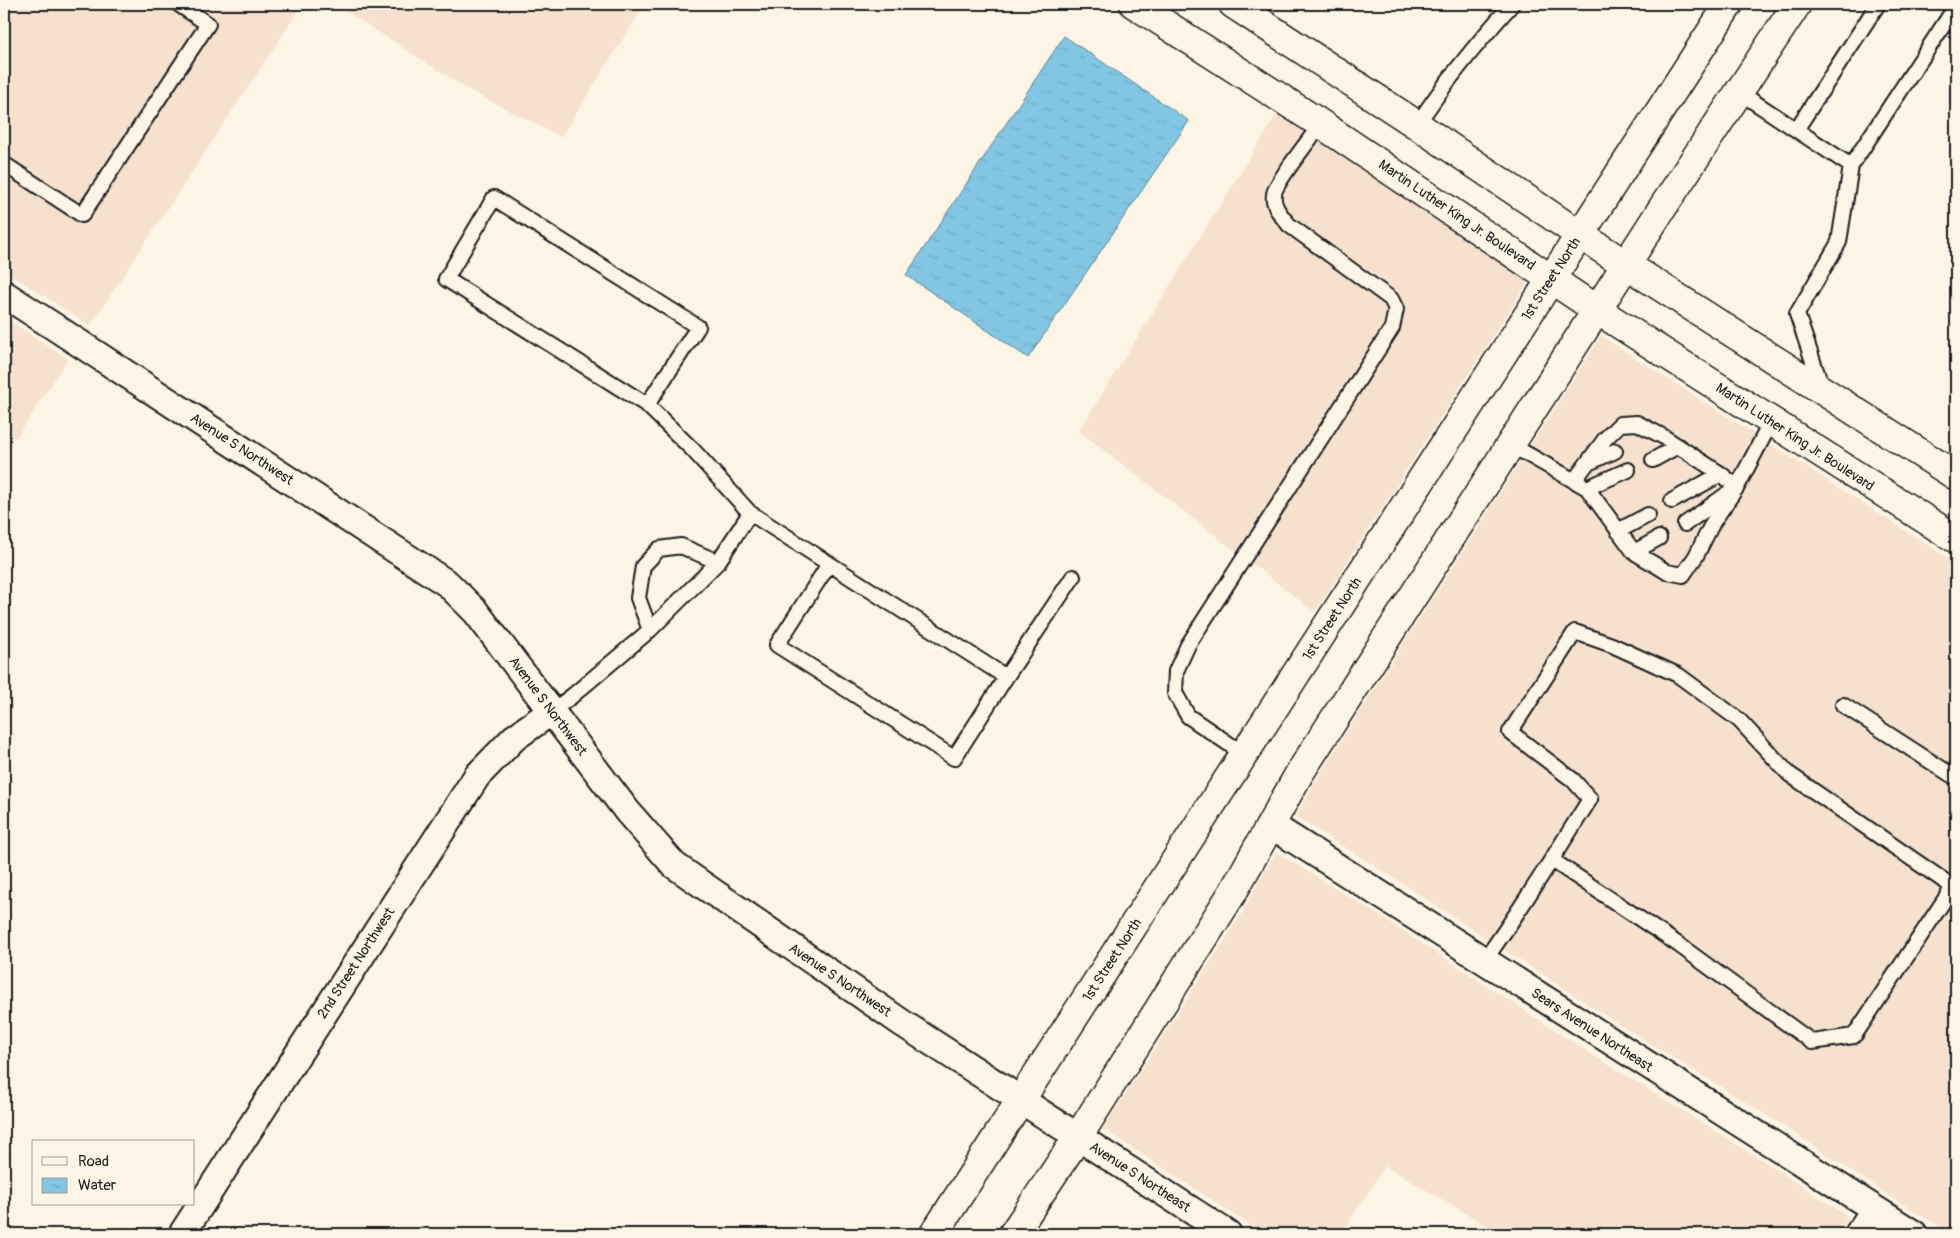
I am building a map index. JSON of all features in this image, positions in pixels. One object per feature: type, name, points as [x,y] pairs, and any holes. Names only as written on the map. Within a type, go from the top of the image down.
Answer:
[{"type":"main road","name":"Martin Luther King Jr. Boulevard","points":[[1134,4],[1321,124],[1597,310],[1956,539]]},
{"type":"main road","points":[[1233,4],[1417,125],[1580,236],[1956,476]]},
{"type":"main road","name":"1st Street North","points":[[934,1234],[1245,755],[1550,278],[1580,236],[1729,4]]},
{"type":"main road","points":[[1013,1234],[1078,1137],[1233,892],[1299,774],[1626,265],[1797,4]]},
{"type":"street","name":"Avenue S Northwest","points":[[4,294],[448,584],[476,612],[627,811],[674,865],[902,1023],[1078,1137]]},
{"type":"street","name":"2nd Street Northwest","points":[[182,1234],[477,776],[514,738],[552,711]]},
{"type":"street","name":"Sears Avenue Northeast","points":[[1271,825],[1914,1234]]},
{"type":"street","name":"Avenue S Northeast","points":[[1078,1137],[1226,1234]]},
{"type":"street","points":[[1858,1234],[1874,1210]]},
{"type":"lane","points":[[4,164],[82,214],[208,24],[178,4]]},
{"type":"lane","points":[[1417,125],[1444,86],[1512,4]]},
{"type":"lane","points":[[1796,130],[1878,4]]},
{"type":"lane","points":[[1823,390],[1797,314],[1839,242],[1851,166],[1956,6]]},
{"type":"lane","points":[[1739,92],[1851,166]]},
{"type":"lane","points":[[1245,755],[1188,716],[1175,693],[1176,671],[1188,645],[1392,328],[1396,308],[1391,298],[1289,225],[1277,211],[1274,194],[1279,183],[1321,124]]},
{"type":"lane","points":[[647,405],[698,326],[494,198],[446,279],[647,405],[692,450],[750,513],[1006,677]]},
{"type":"lane","points":[[1511,445],[1587,488],[1634,552],[1667,572],[1682,575],[1696,556],[1714,522],[1737,487],[1771,422]]},
{"type":"lane","points":[[1574,481],[1605,439],[1620,424],[1637,423],[1678,446],[1721,474],[1737,487]]},
{"type":"lane","points":[[1640,439],[1655,433]]},
{"type":"lane","points":[[1653,460],[1678,446]]},
{"type":"lane","points":[[1587,464],[1614,451]]},
{"type":"lane","points":[[1587,488],[1628,470]]},
{"type":"lane","points":[[1672,502],[1721,474]]},
{"type":"lane","points":[[1685,524],[1737,487]]},
{"type":"lane","points":[[552,711],[650,630],[718,562],[750,513]]},
{"type":"lane","points":[[1618,531],[1648,515]]},
{"type":"lane","points":[[1634,552],[1659,538]]},
{"type":"lane","points":[[650,630],[638,598],[643,566],[659,549],[681,546],[718,562]]},
{"type":"lane","points":[[829,564],[777,645],[954,758],[1073,576]]},
{"type":"lane","points":[[1484,960],[1516,916],[1590,799],[1574,780],[1510,732],[1575,632],[1612,645],[1678,675],[1739,720],[1789,774],[1953,887],[1854,1036],[1812,1042],[1679,945],[1552,860]]},
{"type":"lane","points":[[1843,705],[1953,776],[1956,771]]},
{"type":"shaded area","points":[[4,4],[303,4],[90,326],[4,270]]},
{"type":"shaded area","points":[[335,4],[645,4],[561,137],[469,90]]},
{"type":"shaded area","points":[[1287,98],[1540,263],[1315,612],[1079,431]]},
{"type":"shaded area","points":[[4,317],[68,359],[16,438],[4,431]]},
{"type":"shaded area","points":[[1601,336],[1956,563],[1956,1234],[1951,1234],[1885,1193],[1776,1121],[1617,1023],[1394,878],[1296,817],[1314,783]]},
{"type":"shaded area","points":[[1276,852],[1372,911],[1596,1057],[1754,1155],[1849,1217],[1837,1234],[1501,1234],[1385,1166],[1341,1234],[1264,1234],[1103,1129],[1239,918]]},
{"type":"water","points":[[1064,36],[1189,121],[1028,358],[906,275]]}]
